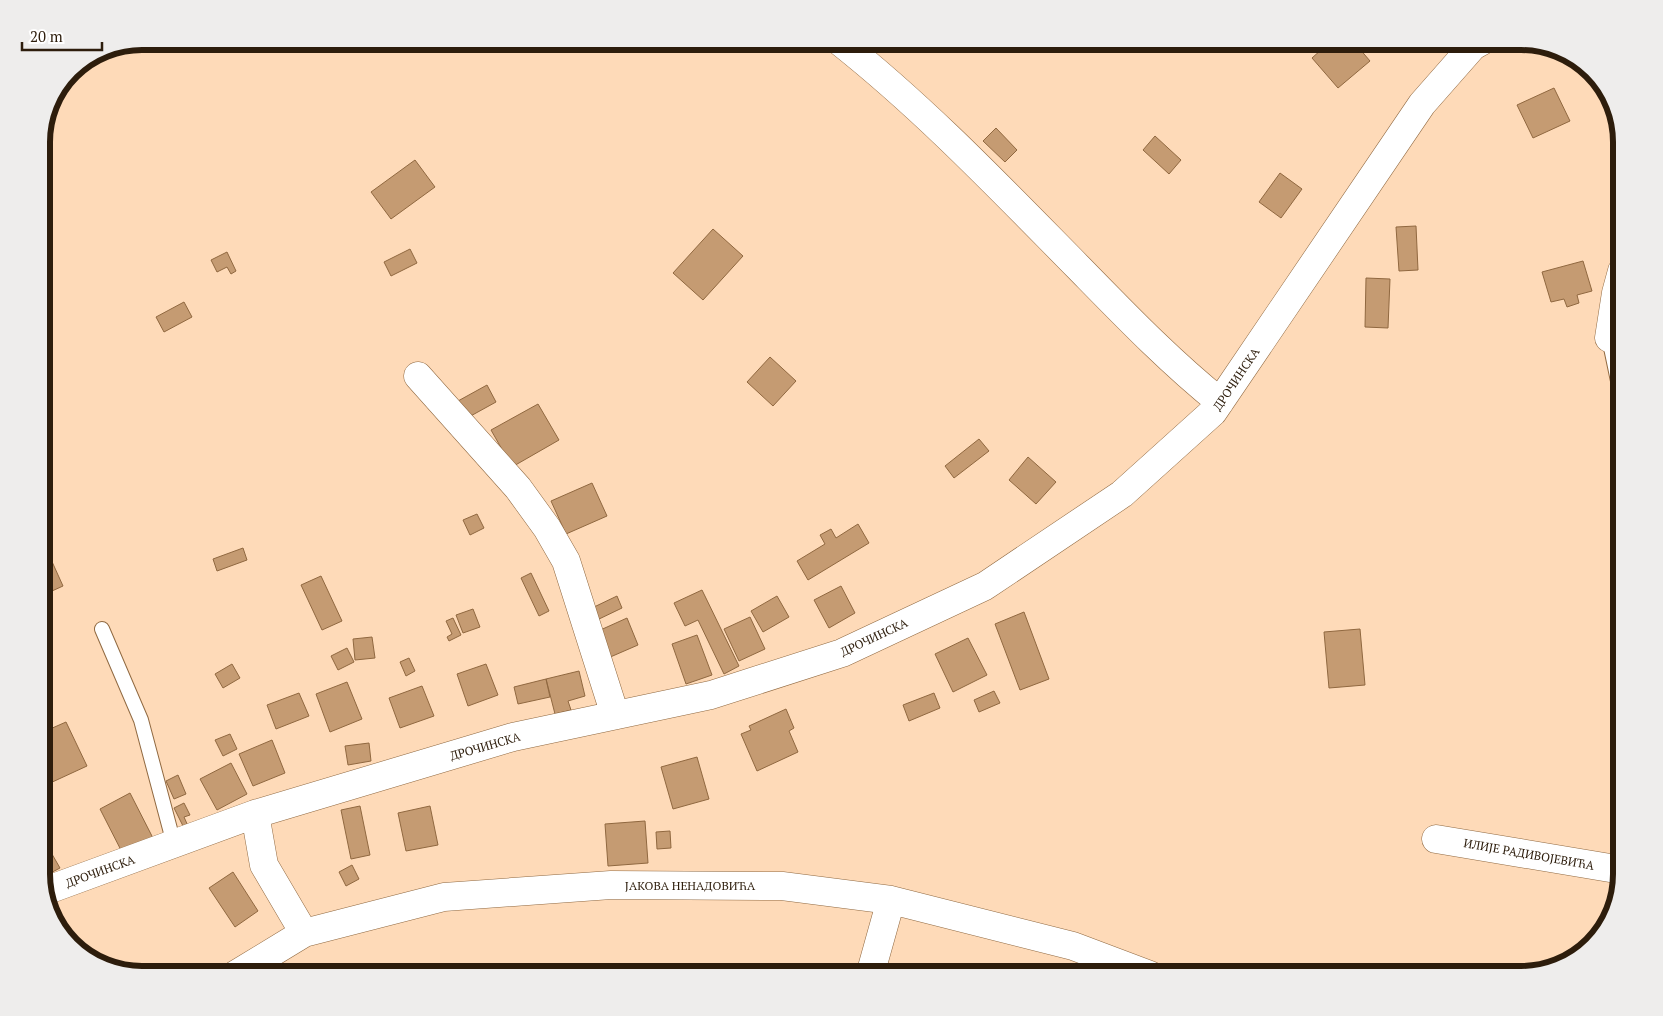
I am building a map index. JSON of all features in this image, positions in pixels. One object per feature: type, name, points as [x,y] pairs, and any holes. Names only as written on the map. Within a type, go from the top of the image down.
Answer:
[{"type":"street","points":[[850,50],[886,78],[1011,199],[1183,372],[1220,402]]},
{"type":"street","name":"ДРОЧИНСКА","points":[[51,889],[255,814],[513,737],[711,695],[842,653],[985,586],[1122,494],[1214,412],[1422,104],[1469,50]]},
{"type":"street","points":[[1609,338],[1613,312]]},
{"type":"street","points":[[418,376],[518,488],[547,528],[566,561],[615,715]]},
{"type":"street","points":[[255,814],[264,865],[304,933]]},
{"type":"street","name":"ИЛИЈЕ РАДИВОЈЕВИЋА","points":[[1436,839],[1613,868]]},
{"type":"street","name":"ЈАКОВА НЕНАДОВИЋА","points":[[250,966],[304,933],[444,897],[611,885],[782,886],[892,900],[1073,946],[1126,966]]},
{"type":"street","points":[[873,966],[892,900]]},
{"type":"lane","points":[[1609,338],[1613,357]]},
{"type":"lane","points":[[102,629],[141,720],[174,844]]},
{"type":"building","points":[[1321,50],[1361,50],[1370,61],[1338,88],[1312,58]]},
{"type":"building","points":[[1554,88],[1570,121],[1533,138],[1517,105]]},
{"type":"building","points":[[996,128],[1017,150],[1005,162],[983,141]]},
{"type":"building","points":[[1155,136],[1181,160],[1169,174],[1143,150]]},
{"type":"building","points":[[415,160],[435,187],[391,219],[371,192]]},
{"type":"building","points":[[1280,173],[1302,189],[1281,218],[1259,202]]},
{"type":"building","points":[[1416,226],[1418,270],[1399,271],[1396,227]]},
{"type":"building","points":[[713,229],[743,256],[703,300],[673,273]]},
{"type":"building","points":[[410,249],[417,263],[391,276],[384,262]]},
{"type":"building","points":[[227,252],[236,271],[231,274],[227,267],[217,272],[211,260]]},
{"type":"building","points":[[1583,261],[1592,291],[1577,295],[1579,303],[1567,307],[1564,299],[1551,302],[1542,272]]},
{"type":"building","points":[[1366,278],[1390,279],[1388,328],[1365,327]]},
{"type":"building","points":[[184,302],[192,317],[164,332],[156,317]]},
{"type":"building","points":[[770,357],[796,381],[773,406],[747,382]]},
{"type":"building","points":[[487,385],[496,402],[467,418],[458,401]]},
{"type":"building","points":[[538,404],[559,440],[512,467],[491,430]]},
{"type":"building","points":[[979,439],[989,451],[954,478],[945,466]]},
{"type":"building","points":[[1028,457],[1056,482],[1036,504],[1009,480]]},
{"type":"building","points":[[592,483],[607,516],[566,534],[551,501]]},
{"type":"building","points":[[477,514],[484,528],[470,535],[463,520]]},
{"type":"building","points":[[858,524],[869,543],[808,580],[797,561],[825,544],[820,535],[831,529],[836,538]]},
{"type":"building","points":[[243,548],[247,560],[217,571],[213,559]]},
{"type":"building","points":[[50,557],[63,586],[50,592]]},
{"type":"building","points":[[531,573],[549,611],[539,616],[521,578]]},
{"type":"building","points":[[321,576],[342,621],[322,630],[301,585]]},
{"type":"building","points":[[841,586],[855,613],[829,628],[814,600]]},
{"type":"building","points":[[702,590],[739,666],[724,674],[698,620],[685,626],[674,603]]},
{"type":"building","points":[[617,596],[622,608],[597,620],[592,608]]},
{"type":"building","points":[[777,596],[789,617],[763,632],[751,611]]},
{"type":"building","points":[[473,609],[480,627],[463,633],[456,615]]},
{"type":"building","points":[[1024,612],[1049,679],[1020,690],[995,624]]},
{"type":"building","points":[[750,617],[765,649],[739,661],[724,629]]},
{"type":"building","points":[[453,618],[461,635],[449,641],[447,637],[452,634],[446,621]]},
{"type":"building","points":[[627,618],[638,645],[608,658],[596,632]]},
{"type":"building","points":[[1360,629],[1365,685],[1329,688],[1324,632]]},
{"type":"building","points":[[697,635],[712,675],[686,684],[672,644]]},
{"type":"building","points":[[372,637],[375,658],[355,660],[353,639]]},
{"type":"building","points":[[968,638],[987,675],[953,692],[935,654]]},
{"type":"building","points":[[347,648],[354,662],[338,670],[331,656]]},
{"type":"building","points":[[409,658],[415,671],[406,676],[400,662]]},
{"type":"building","points":[[232,664],[240,678],[223,688],[215,674]]},
{"type":"building","points":[[486,664],[498,695],[468,706],[457,674]]},
{"type":"building","points":[[579,671],[585,696],[568,701],[571,710],[555,714],[546,679]]},
{"type":"building","points":[[546,679],[550,697],[518,704],[514,687]]},
{"type":"building","points":[[347,682],[362,719],[330,732],[316,694]]},
{"type":"building","points":[[422,686],[434,716],[400,728],[389,698]]},
{"type":"building","points":[[994,691],[1000,703],[979,712],[974,700]]},
{"type":"building","points":[[299,693],[309,716],[276,729],[267,705]]},
{"type":"building","points":[[934,693],[940,708],[909,721],[903,705]]},
{"type":"building","points":[[786,709],[794,728],[789,731],[798,752],[757,771],[741,734],[751,730],[749,726]]},
{"type":"building","points":[[66,722],[87,766],[50,783],[50,729]]},
{"type":"building","points":[[230,734],[237,749],[223,756],[215,740]]},
{"type":"building","points":[[272,740],[285,773],[253,786],[239,754]]},
{"type":"building","points":[[369,743],[371,761],[348,765],[345,746]]},
{"type":"building","points":[[697,757],[709,799],[673,809],[661,767]]},
{"type":"building","points":[[231,763],[247,794],[217,810],[200,779]]},
{"type":"building","points":[[178,775],[186,794],[174,799],[166,781]]},
{"type":"building","points":[[130,793],[155,842],[125,858],[100,809]]},
{"type":"building","points":[[184,803],[190,815],[184,817],[188,826],[184,828],[174,808]]},
{"type":"building","points":[[360,806],[370,855],[351,859],[341,810]]},
{"type":"building","points":[[430,806],[438,845],[406,851],[398,813]]},
{"type":"building","points":[[645,821],[648,863],[608,866],[605,824]]},
{"type":"building","points":[[670,831],[671,848],[657,849],[656,832]]},
{"type":"building","points":[[50,851],[60,868],[50,873]]},
{"type":"building","points":[[352,865],[359,879],[346,886],[339,872]]},
{"type":"building","points":[[233,872],[258,911],[235,927],[209,888]]}]
